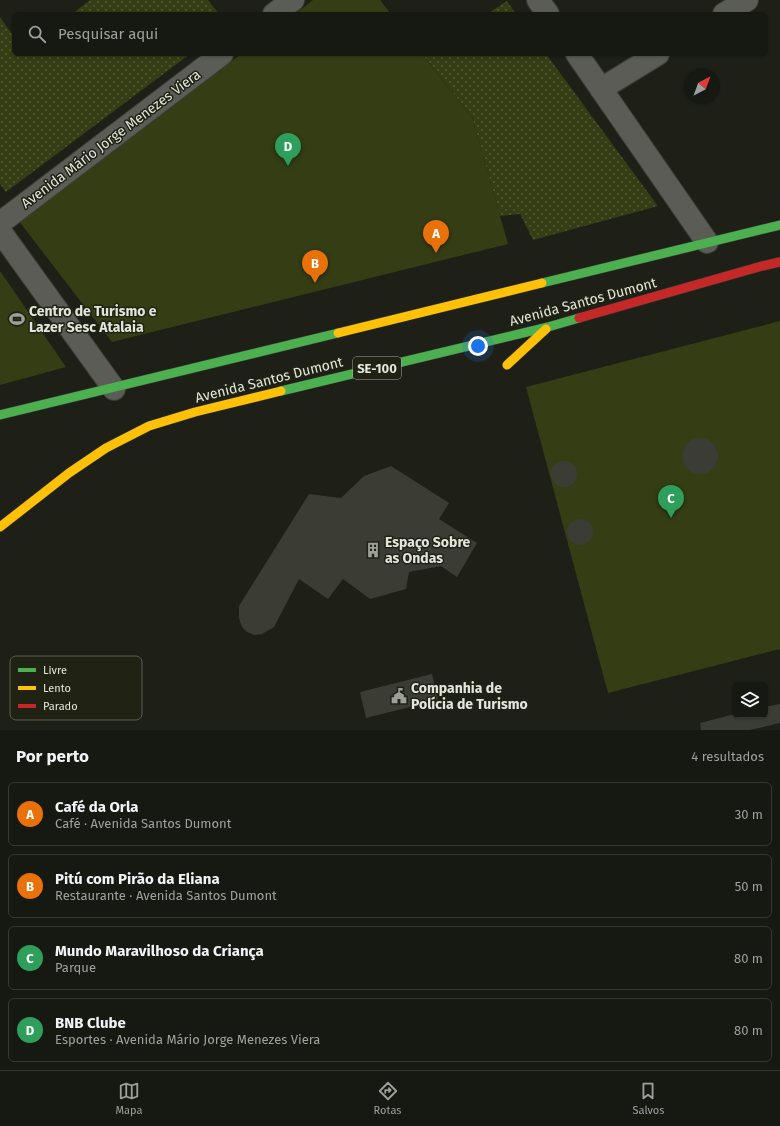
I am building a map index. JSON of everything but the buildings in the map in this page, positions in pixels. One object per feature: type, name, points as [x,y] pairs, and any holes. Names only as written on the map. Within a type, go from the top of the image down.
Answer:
[{"type":"main road","name":"Avenida Santos Dumont","points":[[0,415],[780,224]]},
{"type":"main road","name":"Avenida Santos Dumont","points":[[0,527],[106,448],[149,426],[195,412],[548,327],[780,262]]},
{"type":"main road","points":[[507,365],[548,327]]},
{"type":"street","points":[[277,12],[293,0]]},
{"type":"street","points":[[538,0],[547,12]]},
{"type":"street","points":[[727,12],[747,0]]},
{"type":"street","name":"Avenida Mário Jorge Menezes Viera","points":[[0,223],[219,56]]},
{"type":"street","points":[[577,56],[707,242]]},
{"type":"street","points":[[601,89],[655,56]]},
{"type":"street","points":[[0,231],[114,388]]},
{"type":"green space","points":[[90,0],[208,0],[217,12],[75,12]]},
{"type":"green space","points":[[313,0],[380,0],[389,12],[298,12]]},
{"type":"green space","points":[[507,1],[515,12],[490,12]]},
{"type":"green space","points":[[0,17],[12,34],[12,56],[187,56],[6,192],[0,184]]},
{"type":"green space","points":[[238,56],[424,56],[472,117],[508,244],[112,342],[18,220]]},
{"type":"green space","points":[[424,56],[547,56],[658,206],[533,240],[520,214],[500,216],[472,117]]},
{"type":"green space","name":"Centro de Turismo e Lazer Sesc Atalaia","points":[[0,271],[66,367],[0,385]]},
{"type":"green space","points":[[780,321],[780,649],[608,693],[526,387]]},
{"type":"traffic: fast","points":[[542,283],[780,225]]},
{"type":"traffic: fast","points":[[281,391],[548,327],[579,318]]},
{"type":"traffic: fast","points":[[0,415],[338,333]]},
{"type":"traffic: slow","points":[[338,333],[542,283]]},
{"type":"traffic: slow","points":[[507,365],[546,329]]},
{"type":"traffic: slow","points":[[0,527],[69,473],[106,448],[149,426],[195,412],[281,391]]},
{"type":"traffic: jam","points":[[579,318],[780,262]]},
{"type":"place","name":"BNB Clube","points":[[288,166]]},
{"type":"place","name":"Café da Orla","points":[[436,253]]},
{"type":"place","name":"Pitú com Pirão da Eliana","points":[[315,283]]},
{"type":"place","name":"Centro de Turismo e Lazer Sesc Atalaia","points":[[17,319]]},
{"type":"place","name":"Mundo Maravilhoso da Criança","points":[[671,518]]},
{"type":"place","name":"Espaço Sobre as Ondas","points":[[373,550]]},
{"type":"place","name":"Companhia de Polícia de Turismo","points":[[399,696]]}]
